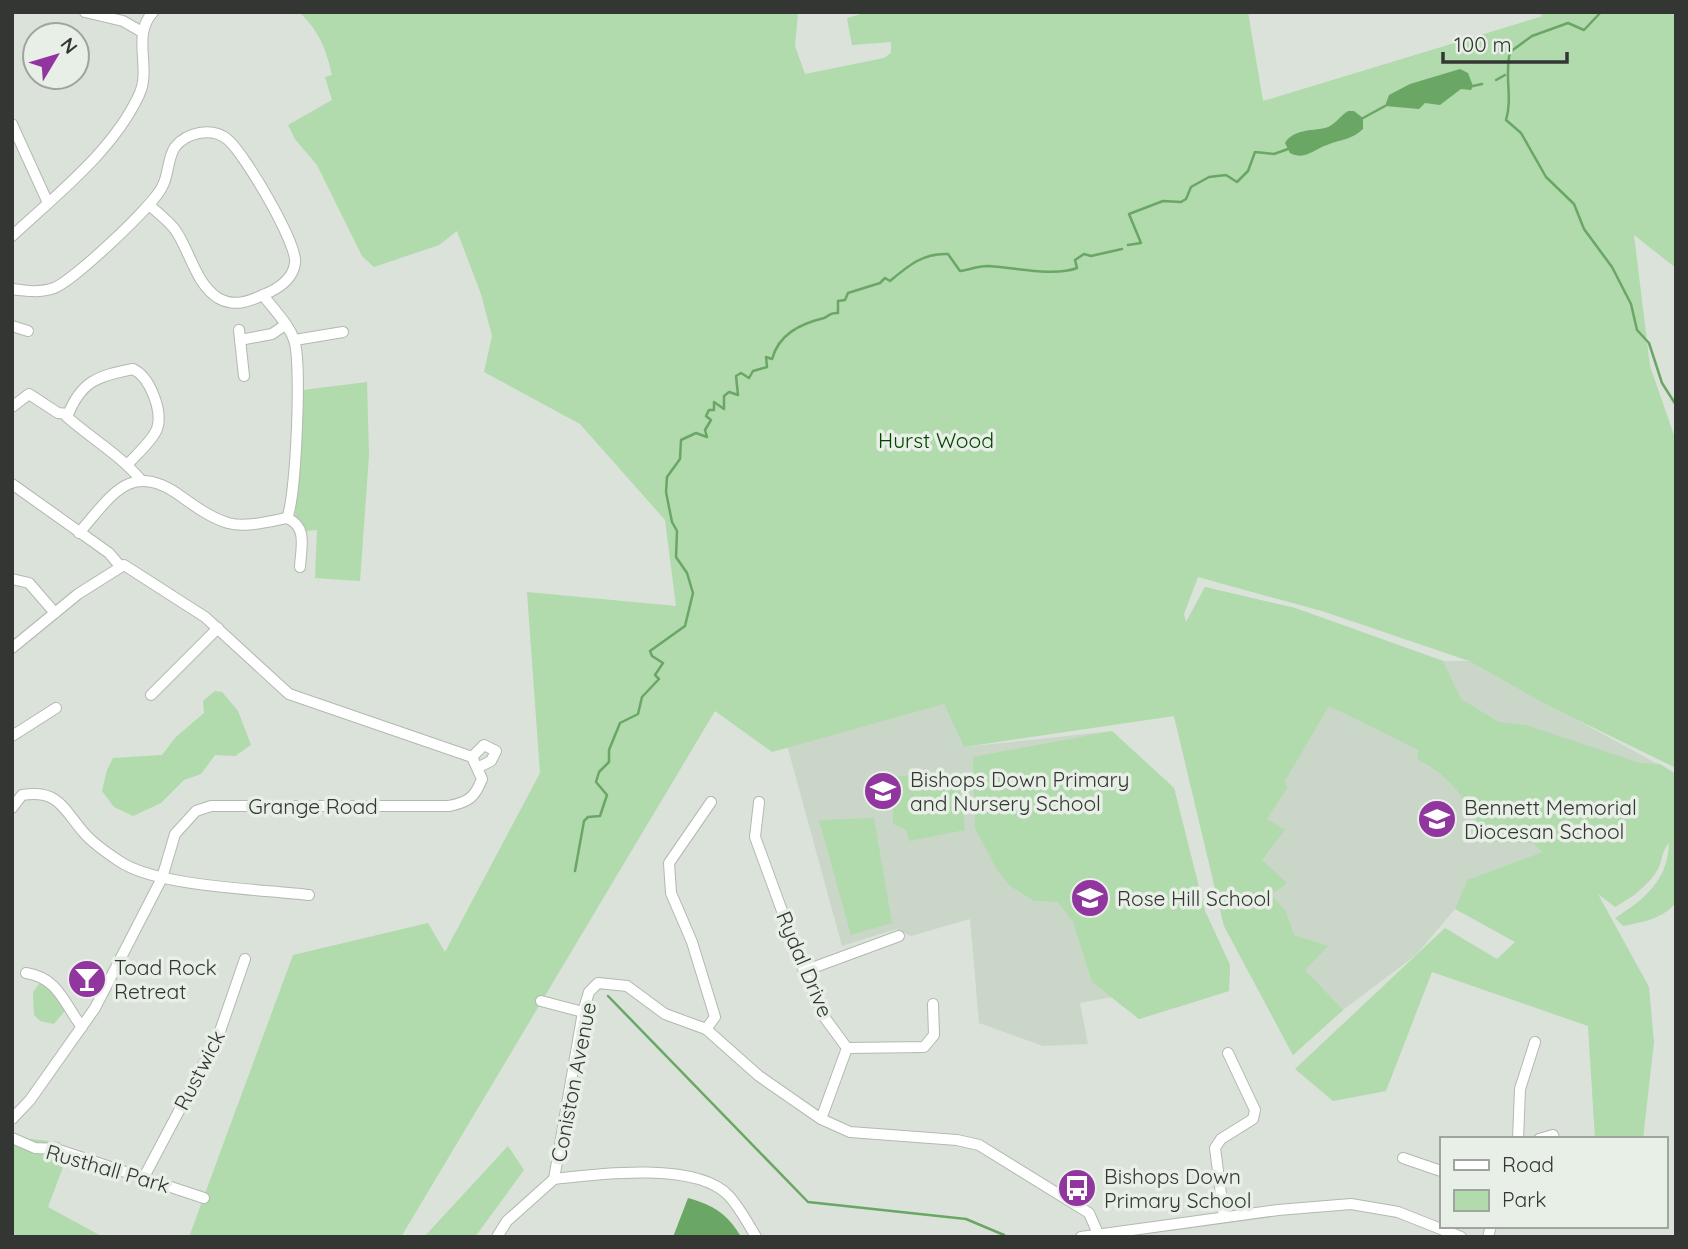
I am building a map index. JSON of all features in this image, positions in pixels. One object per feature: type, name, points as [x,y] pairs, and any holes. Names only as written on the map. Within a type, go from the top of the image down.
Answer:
[{"type":"street","points":[[85,12],[133,24],[142,32]]},
{"type":"street","points":[[110,19],[125,12]]},
{"type":"street","points":[[12,236],[48,203],[129,116],[141,91],[142,32],[153,12]]},
{"type":"street","points":[[14,131],[48,203]]},
{"type":"street","points":[[12,289],[42,291],[64,283],[149,205],[163,186],[173,150],[181,141],[203,132],[216,132],[237,149],[290,237],[295,252],[295,264],[289,278],[263,295],[234,304],[206,288],[175,230],[149,205]]},
{"type":"street","points":[[263,295],[295,340],[293,485],[287,518]]},
{"type":"street","points":[[244,376],[240,335],[272,334],[285,325]]},
{"type":"street","points":[[12,326],[28,331]]},
{"type":"street","points":[[295,340],[343,332]]},
{"type":"street","points":[[128,464],[156,430],[158,422],[149,385],[139,372],[133,369],[103,375],[78,391],[67,416],[93,440],[128,464],[140,479],[172,489],[205,513],[231,524],[287,518],[296,522],[302,533],[300,567]]},
{"type":"street","points":[[12,407],[29,394],[58,413],[68,414]]},
{"type":"street","points":[[79,533],[120,487],[140,479]]},
{"type":"street","name":"Grange Road","points":[[12,484],[108,554],[120,566],[131,568],[205,617],[289,694],[472,757],[484,745],[496,751],[491,761],[479,767],[482,779],[475,795],[467,802],[449,806],[211,806],[196,811],[175,834],[159,882]]},
{"type":"street","points":[[12,648],[55,612],[120,566]]},
{"type":"street","points":[[12,579],[29,583],[55,612]]},
{"type":"street","points":[[150,695],[218,628]]},
{"type":"street","points":[[12,736],[56,708]]},
{"type":"street","points":[[472,757],[479,767]]},
{"type":"street","points":[[12,808],[22,795],[41,792],[53,798],[86,835],[121,863],[159,882],[309,895]]},
{"type":"street","points":[[706,1029],[715,1017],[692,942],[671,893],[669,863],[711,802]]},
{"type":"street","name":"Rydal Drive","points":[[759,802],[755,836],[804,971],[825,1018],[847,1048]]},
{"type":"street","points":[[12,1119],[30,1100],[82,1027],[159,882]]},
{"type":"street","points":[[804,971],[899,936]]},
{"type":"street","name":"Rustwick","points":[[144,1177],[218,1037],[245,959]]},
{"type":"street","points":[[26,973],[43,978],[55,986],[82,1027]]},
{"type":"street","name":"Coniston Avenue","points":[[554,1179],[583,1012],[589,992],[598,983],[627,986],[665,1014],[706,1029],[759,1076],[821,1119],[850,1132],[883,1137],[957,1140],[979,1145],[1089,1213],[1098,1237]]},
{"type":"street","points":[[541,1001],[583,1012]]},
{"type":"street","points":[[821,1119],[847,1048],[924,1047],[933,1035],[933,1004]]},
{"type":"street","points":[[1518,1137],[1520,1089],[1535,1042]]},
{"type":"street","points":[[1224,1217],[1215,1148],[1221,1139],[1254,1119],[1255,1110],[1228,1053]]},
{"type":"street","name":"Rusthall Park","points":[[12,1138],[35,1147],[56,1149],[204,1198]]},
{"type":"street","points":[[1403,1158],[1440,1171]]},
{"type":"street","points":[[498,1237],[507,1221],[554,1179],[615,1171],[693,1177],[727,1194],[756,1237]]},
{"type":"street","points":[[1081,1237],[1098,1237],[1224,1217],[1350,1204],[1398,1212],[1461,1237]]},
{"type":"shaded area","points":[[1460,69],[1468,73],[1473,86],[1471,90],[1461,89],[1440,105],[1425,103],[1419,109],[1385,106],[1389,95],[1410,84]]},
{"type":"shaded area","points":[[1348,111],[1354,111],[1363,118],[1363,129],[1359,133],[1305,155],[1290,153],[1285,143],[1288,138],[1303,131],[1328,127]]},
{"type":"shaded area","name":"Bennett Memorial Diocesan School","points":[[1205,587],[1295,608],[1443,661],[1469,661],[1676,774],[1676,834],[1661,852],[1658,869],[1636,894],[1615,907],[1561,862],[1467,880],[1455,909],[1416,955],[1343,1010],[1293,1055],[1224,926],[1165,678]]},
{"type":"shaded area","name":"Rose Hill School","points":[[944,704],[964,747],[1112,731],[1174,788],[1205,911],[1230,965],[1229,991],[1139,1019],[1112,997],[1080,1003],[1088,1044],[1043,1046],[979,1023],[970,919],[911,936],[896,929],[842,946],[784,734]]},
{"type":"shaded area","points":[[688,1198],[719,1212],[731,1222],[741,1237],[673,1237]]},
{"type":"green space","name":"Hurst Wood","points":[[299,12],[798,12],[795,46],[805,74],[884,58],[891,53],[891,42],[852,45],[847,18],[868,12],[1248,12],[1263,101],[1543,16],[1536,12],[1676,12],[1676,268],[1634,235],[1650,366],[1676,441],[1676,768],[1549,706],[1469,661],[1325,612],[1198,577],[1184,614],[1186,622],[1205,587],[1295,608],[1443,661],[1461,699],[1499,722],[1526,725],[1640,763],[1660,764],[1676,774],[1676,902],[1659,916],[1645,921],[1623,926],[1615,918],[1653,887],[1664,868],[1669,843],[1654,875],[1633,896],[1615,907],[1598,894],[1649,987],[1654,1042],[1643,1137],[1595,1137],[1588,1026],[1432,972],[1386,1091],[1333,1101],[1295,1069],[1445,928],[1497,959],[1515,942],[1455,909],[1467,880],[1543,852],[1533,843],[1487,842],[1474,816],[1451,784],[1417,759],[1419,750],[1329,706],[1285,781],[1287,788],[1267,819],[1285,830],[1262,860],[1287,883],[1271,895],[1286,911],[1294,935],[1328,946],[1305,970],[1343,1010],[1293,1055],[1224,926],[1174,716],[964,747],[944,704],[772,752],[715,711],[401,1237],[189,1237],[293,955],[428,923],[445,952],[540,773],[527,592],[676,606],[665,520],[580,424],[484,372],[492,336],[481,294],[457,231],[439,245],[374,267],[362,256],[317,165],[295,139],[288,125],[332,100],[325,77],[332,75],[324,48],[312,26]]},
{"type":"green space","points":[[367,382],[369,455],[360,581],[315,578],[317,530],[306,531],[302,521],[295,517],[303,390]]},
{"type":"green space","points":[[215,691],[222,692],[238,711],[251,745],[235,756],[215,755],[201,774],[184,780],[161,803],[133,816],[114,807],[102,791],[113,758],[162,755],[176,737],[204,713],[203,701]]},
{"type":"green space","name":"Rose Hill School","points":[[1112,731],[1174,788],[1205,911],[1230,965],[1229,991],[1139,1019],[1092,982],[1073,922],[1058,902],[1034,901],[1010,886],[997,870],[975,828],[973,757]]},
{"type":"green space","points":[[958,775],[965,830],[909,841],[906,830],[893,824],[893,776]]},
{"type":"green space","points":[[874,818],[892,923],[851,935],[819,820]]},
{"type":"green space","points":[[41,981],[45,981],[67,1008],[54,1024],[40,1021],[34,1015],[33,992]]},
{"type":"green space","points":[[12,1140],[60,1142],[63,1167],[48,1207],[103,1237],[12,1237]]},
{"type":"green space","points":[[508,1146],[524,1170],[475,1237],[424,1237]]},
{"type":"waterway","points":[[1601,12],[1584,30],[1568,23],[1532,36],[1510,52],[1506,120],[1521,133],[1546,177],[1574,204],[1584,229],[1612,267],[1631,304],[1637,330],[1649,343],[1662,383],[1676,405]]},
{"type":"waterway","points":[[1496,80],[1505,75]]},
{"type":"waterway","points":[[1473,86],[1482,84]]},
{"type":"waterway","points":[[1363,118],[1385,106]]},
{"type":"waterway","points":[[1128,245],[1141,243],[1129,214],[1163,201],[1181,202],[1186,199],[1191,187],[1209,177],[1226,175],[1237,182],[1248,171],[1255,152],[1274,154],[1288,149]]},
{"type":"waterway","points":[[575,871],[584,821],[588,817],[600,816],[607,795],[596,782],[599,772],[609,762],[609,750],[620,723],[638,714],[642,697],[659,679],[655,675],[663,663],[652,656],[650,651],[685,626],[693,593],[687,573],[676,557],[677,531],[672,522],[666,492],[667,477],[680,459],[681,440],[696,433],[707,437],[705,430],[711,420],[706,416],[709,410],[714,410],[714,402],[724,409],[724,396],[729,392],[738,395],[736,376],[741,373],[749,378],[753,371],[767,367],[766,357],[772,359],[785,337],[807,323],[838,313],[838,301],[845,300],[848,293],[880,283],[885,278],[890,281],[924,258],[948,254],[960,271],[987,266],[1057,272],[1077,268],[1075,260],[1084,254],[1091,256],[1122,249]]},
{"type":"waterway","points":[[608,996],[808,1202],[966,1219],[1004,1235]]},
{"type":"place","name":"Bishops Down Primary and Nursery School","points":[[883,791]]},
{"type":"place","name":"Bennett Memorial Diocesan School","points":[[1437,819]]},
{"type":"place","name":"Rose Hill School","points":[[1090,898]]},
{"type":"place","name":"Toad Rock Retreat","points":[[87,979]]},
{"type":"place","name":"Bishops Down Primary School","points":[[1077,1188]]}]
